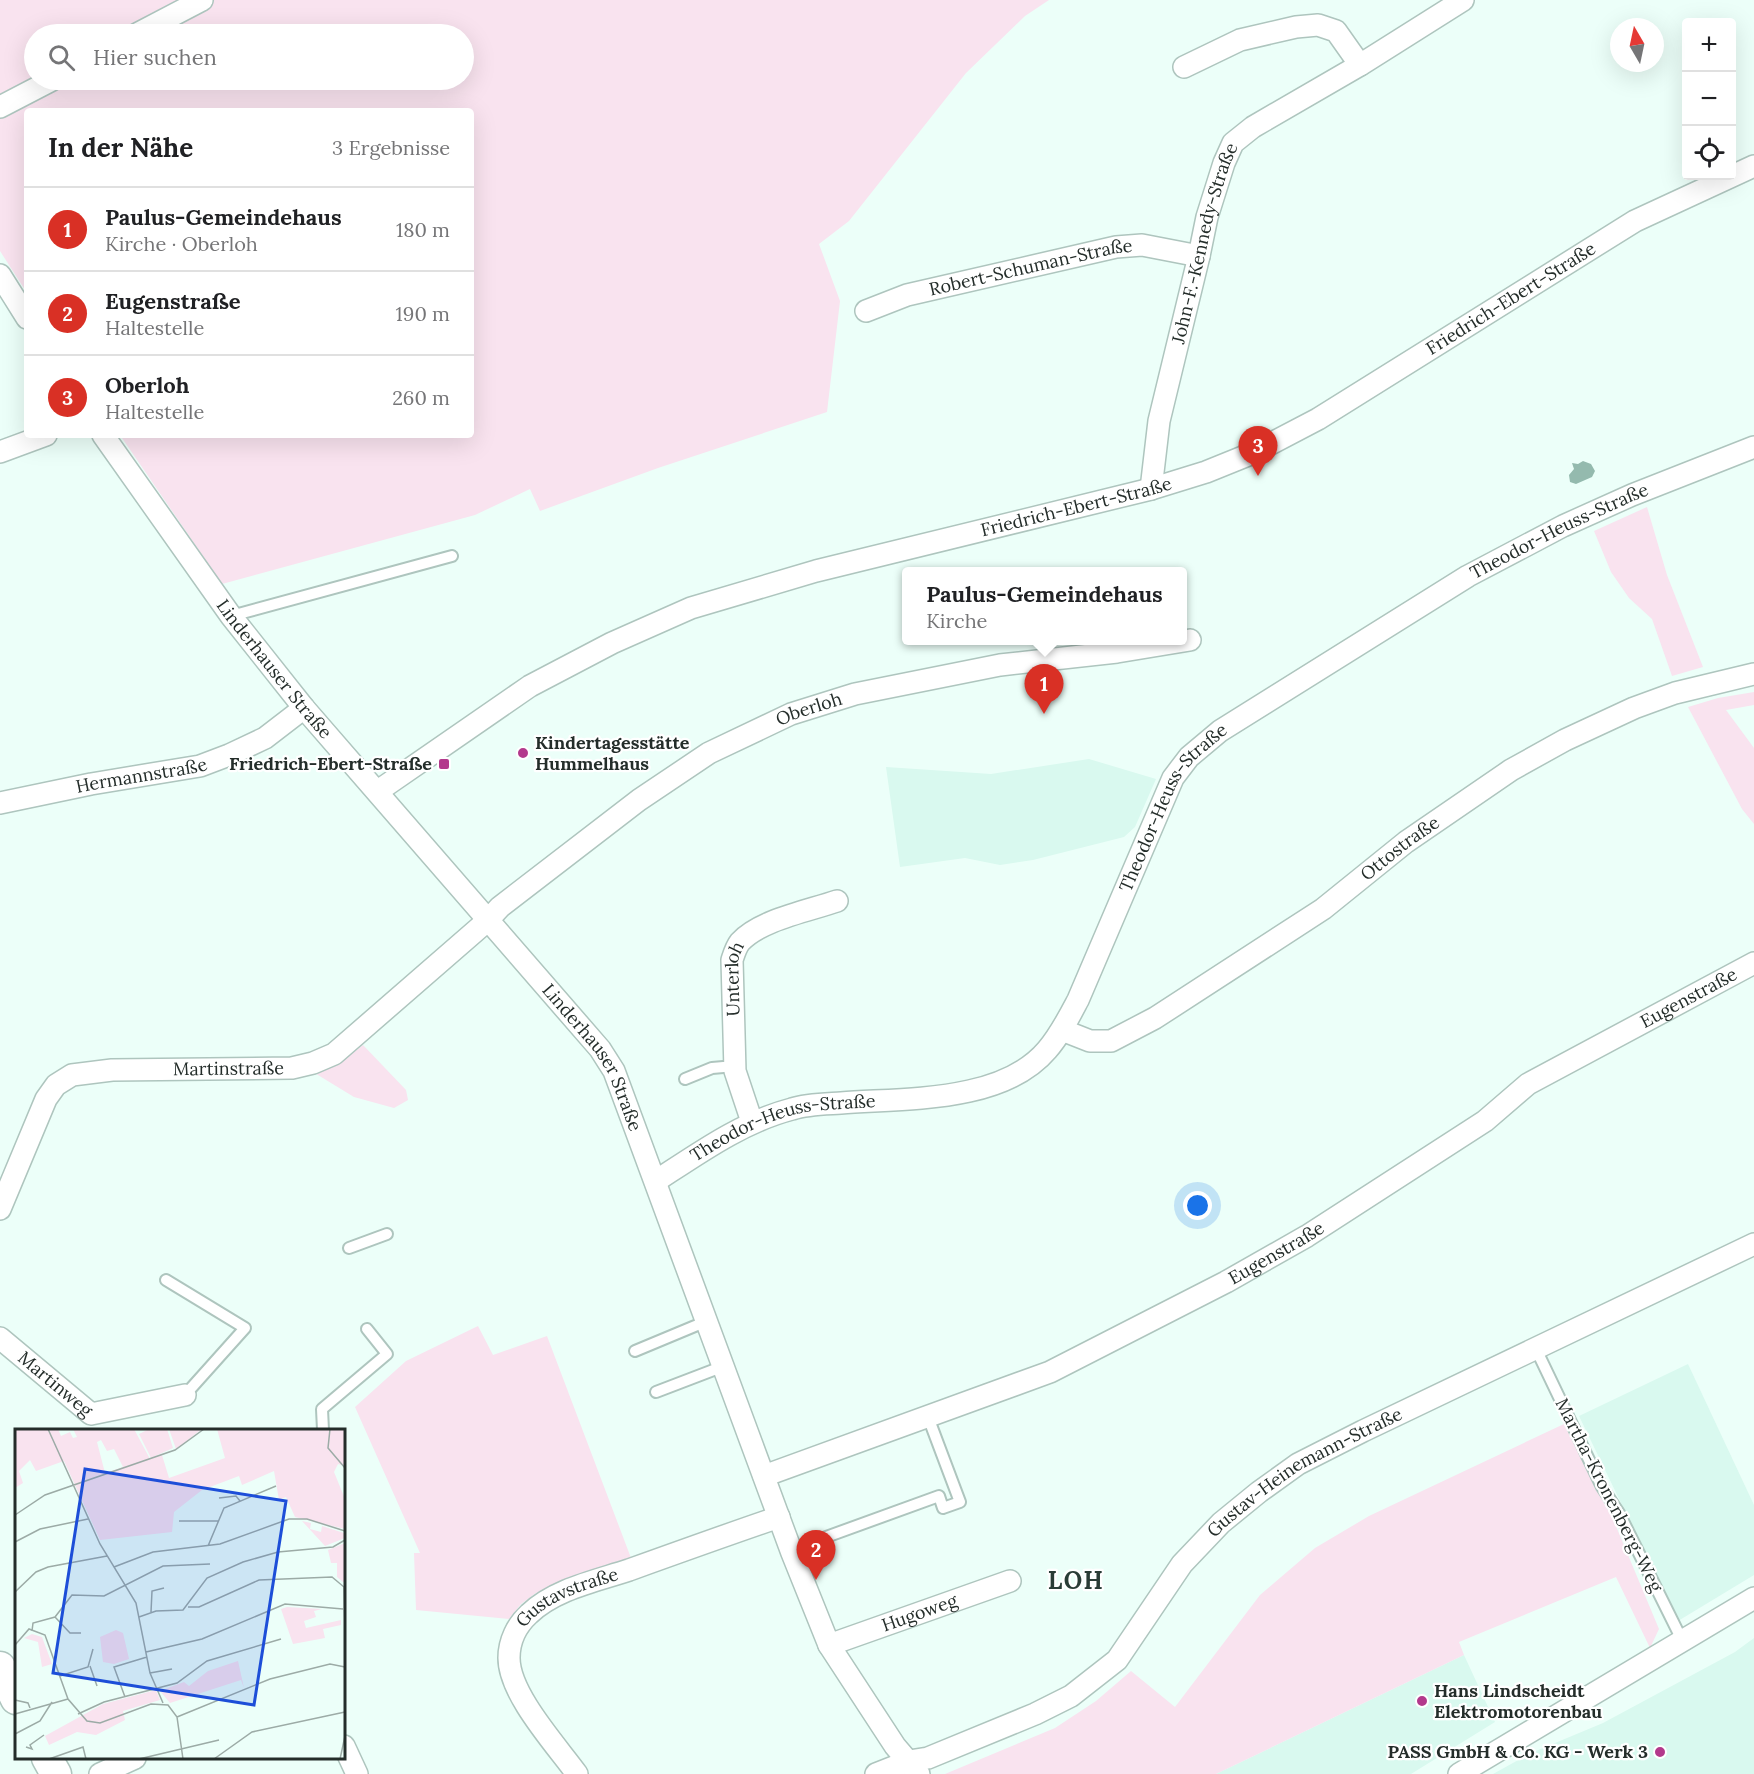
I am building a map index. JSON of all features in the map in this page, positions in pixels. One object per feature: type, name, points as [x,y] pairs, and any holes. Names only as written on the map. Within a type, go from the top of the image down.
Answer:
[{"type":"main road","points":[[0,1667],[15,1697]]},
{"type":"street","points":[[156,24],[202,0]]},
{"type":"street","name":"John-F.-Kennedy-Straße","points":[[1151,489],[1160,422],[1207,216],[1233,143],[1253,127],[1360,65],[1463,0]]},
{"type":"street","points":[[1184,67],[1240,40],[1296,27],[1318,25],[1336,31],[1360,65]]},
{"type":"street","points":[[0,107],[33,90]]},
{"type":"street","name":"Friedrich-Ebert-Straße","points":[[378,791],[530,686],[612,643],[691,608],[816,571],[1151,489],[1206,472],[1253,453],[1318,419],[1635,221],[1754,166]]},
{"type":"street","name":"Robert-Schuman-Straße","points":[[866,311],[907,295],[1116,247],[1142,245],[1199,256]]},
{"type":"street","points":[[0,275],[24,313]]},
{"type":"street","points":[[0,452],[38,438]]},
{"type":"street","name":"Linderhauser Straße","points":[[105,438],[231,616],[304,708],[600,1050],[614,1071],[779,1517],[829,1645],[895,1746],[914,1768]]},
{"type":"street","name":"Theodor-Heuss-Straße","points":[[656,1181],[709,1146],[752,1122],[793,1108],[950,1094],[1010,1079],[1029,1067],[1047,1051],[1062,1030],[1078,1000],[1166,790],[1180,767],[1204,743],[1258,706],[1468,576],[1582,517],[1754,447]]},
{"type":"street","name":"Oberloh","points":[[487,921],[500,907],[639,800],[709,753],[791,714],[855,694],[1000,665],[1160,645]]},
{"type":"street","name":"Ottostraße","points":[[1062,1030],[1090,1041],[1112,1041],[1155,1018],[1323,909],[1406,842],[1510,770],[1565,740],[1635,708],[1696,687],[1754,674]]},
{"type":"street","name":"Hermannstraße","points":[[0,803],[91,784],[200,766],[265,738],[304,708]]},
{"type":"street","name":"Unterloh","points":[[752,1122],[735,1066],[732,960],[738,944],[755,931],[772,923],[837,901]]},
{"type":"street","name":"Martinstraße","points":[[0,1209],[46,1099],[56,1085],[72,1075],[112,1070],[292,1068],[313,1063],[334,1054],[487,921]]},
{"type":"street","name":"Eugenstraße","points":[[764,1476],[1050,1372],[1226,1282],[1307,1236],[1485,1121],[1528,1084],[1754,963]]},
{"type":"street","name":"Gustav-Heinemann-Straße","points":[[876,1774],[914,1768],[928,1758],[1035,1714],[1071,1696],[1117,1660],[1182,1564],[1221,1523],[1259,1492],[1307,1460],[1754,1244]]},
{"type":"street","name":"Martinweg","points":[[0,1338],[91,1414],[185,1395]]},
{"type":"street","name":"Gustavstraße","points":[[578,1774],[523,1701],[514,1680],[509,1659],[512,1641],[520,1625],[530,1613],[566,1592],[779,1517]]},
{"type":"street","name":"Hugoweg","points":[[829,1645],[1010,1581]]},
{"type":"street","points":[[1459,1774],[1754,1598]]},
{"type":"street","points":[[345,1748],[357,1774]]},
{"type":"street","points":[[100,1774],[133,1759]]},
{"type":"lane","points":[[231,616],[452,556]]},
{"type":"lane","points":[[685,1080],[712,1068],[735,1066]]},
{"type":"lane","points":[[349,1248],[387,1234]]},
{"type":"lane","name":"Martinweg","points":[[166,1280],[245,1328],[185,1395]]},
{"type":"lane","points":[[635,1351],[707,1321]]},
{"type":"lane","points":[[323,1429],[322,1409],[387,1354],[367,1329]]},
{"type":"lane","name":"Martha-Kronenberg-Weg","points":[[1536,1349],[1602,1487],[1620,1513],[1683,1642]]},
{"type":"lane","points":[[657,1392],[724,1366]]},
{"type":"lane","points":[[815,1541],[939,1496],[943,1508],[960,1502],[928,1417]]},
{"type":"shaded area","points":[[0,0],[176,0],[179,6],[190,0],[1049,0],[1025,16],[966,73],[849,221],[819,244],[840,301],[827,412],[658,468],[540,511],[530,489],[475,515],[222,584],[122,438],[474,438],[474,108],[24,108],[24,288],[0,251]]},
{"type":"shaded area","points":[[1583,461],[1591,464],[1595,471],[1592,477],[1576,484],[1570,482],[1569,475],[1574,469],[1572,463],[1578,464]]},
{"type":"shaded area","points":[[1647,507],[1667,575],[1703,667],[1672,676],[1652,619],[1629,598],[1611,572],[1594,531]]},
{"type":"shaded area","points":[[1754,692],[1754,705],[1726,710],[1754,748],[1754,824],[1742,809],[1688,707],[1718,698]]},
{"type":"shaded area","points":[[1089,759],[1156,779],[1135,827],[1124,837],[1033,860],[1000,865],[965,858],[900,867],[886,767],[991,774]]},
{"type":"shaded area","points":[[363,1045],[406,1090],[408,1100],[394,1108],[354,1097],[313,1072],[341,1062]]},
{"type":"shaded area","points":[[478,1326],[493,1355],[547,1336],[631,1558],[536,1593],[521,1604],[509,1619],[416,1610],[414,1553],[420,1553],[355,1407],[406,1361]]},
{"type":"shaded area","points":[[1688,1364],[1754,1505],[1754,1575],[1678,1621],[1579,1416]]},
{"type":"shaded area","points":[[1564,1424],[1613,1519],[1659,1629],[1650,1648],[1616,1577],[1459,1642],[1464,1655],[1216,1774],[945,1774],[1055,1728],[1096,1701],[1131,1671],[1175,1707],[1260,1595],[1315,1548],[1369,1516]]},
{"type":"shaded area","points":[[1754,1638],[1754,1774],[1493,1774],[1531,1753],[1603,1723],[1735,1652]]},
{"type":"shaded area","name":"Hans Lindscheidt Elektromotorenbau","points":[[1464,1655],[1495,1722],[1411,1774],[1216,1774]]},
{"type":"place","name":"Oberloh","points":[[1258,476]]},
{"type":"place","name":"Paulus-Gemeindehaus","points":[[1044,714]]},
{"type":"place","name":"Kindertagesstätte Hummelhaus","points":[[523,753]]},
{"type":"place","name":"Friedrich-Ebert-Straße","points":[[444,764]]},
{"type":"place","name":"Eugenstraße","points":[[816,1580]]},
{"type":"place","name":"Hans Lindscheidt Elektromotorenbau","points":[[1422,1701]]},
{"type":"place","name":"PASS GmbH & Co. KG - Werk 3","points":[[1660,1752]]},
{"type":"district","name":"LOH","points":[[1076,1581]]}]
